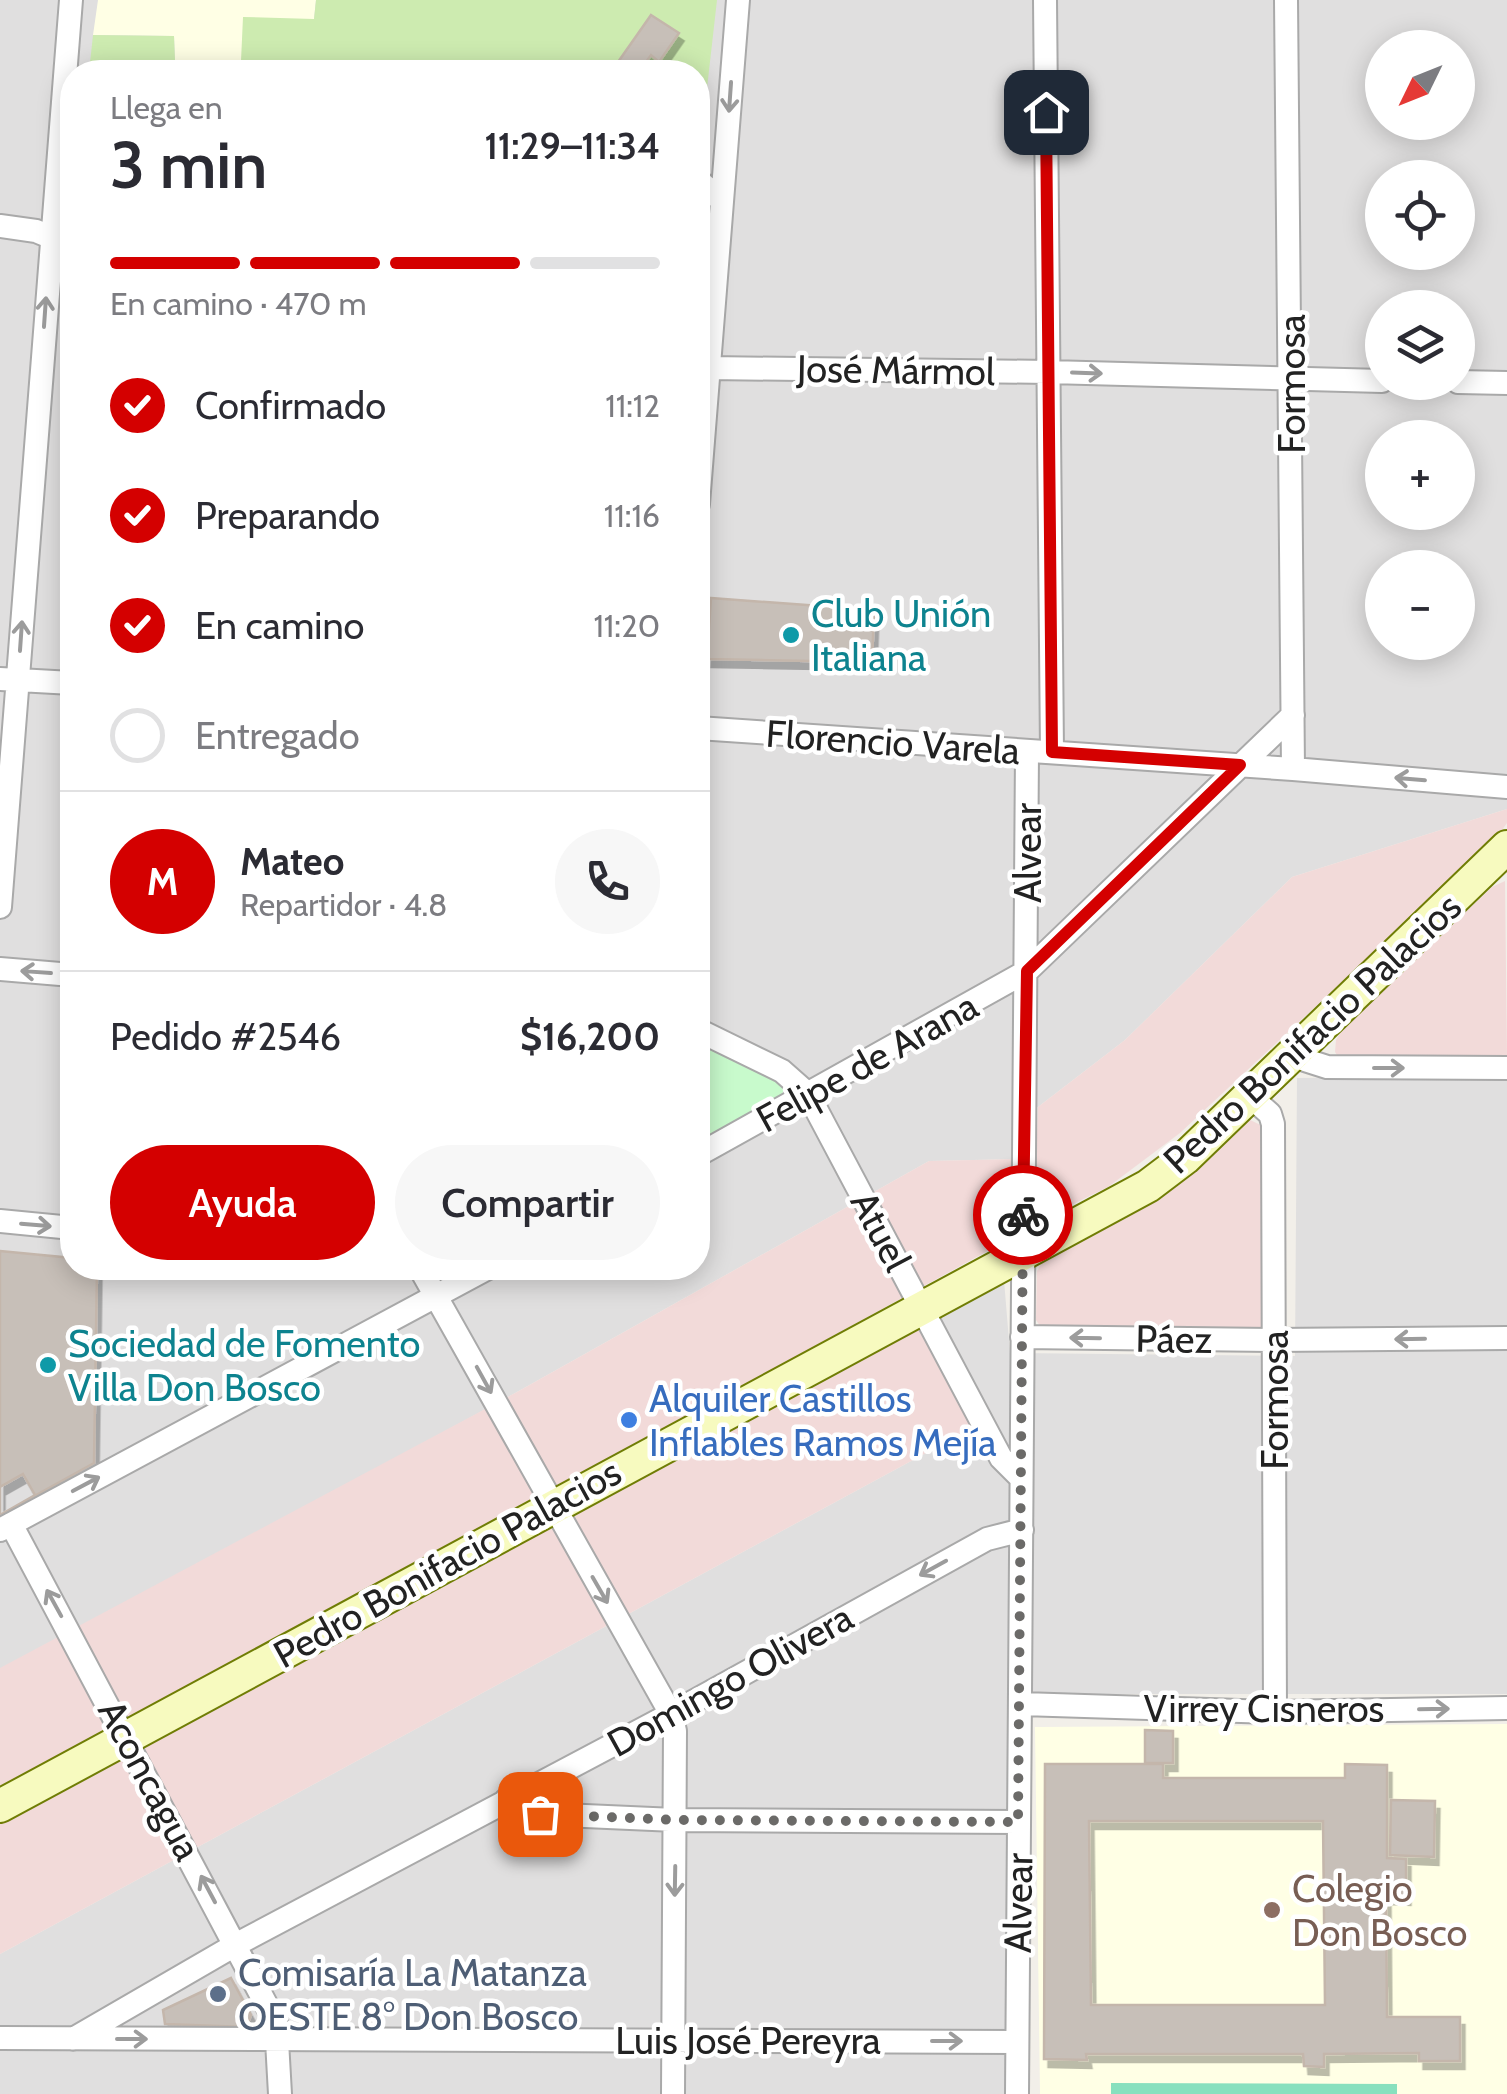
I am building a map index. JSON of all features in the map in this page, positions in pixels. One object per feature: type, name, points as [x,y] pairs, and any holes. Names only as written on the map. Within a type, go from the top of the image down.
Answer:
[{"type":"street","points":[[69,60],[71,0]]},
{"type":"street","points":[[710,355],[738,0]]},
{"type":"street","name":"Alvear","points":[[1046,0],[1052,752]]},
{"type":"street","name":"Formosa","points":[[1286,0],[1294,768]]},
{"type":"street","points":[[710,190],[722,201]]},
{"type":"street","points":[[0,226],[36,231],[60,241]]},
{"type":"street","points":[[0,908],[9,679],[60,258]]},
{"type":"street","name":"José Mármol","points":[[710,368],[1365,381]]},
{"type":"street","points":[[1475,382],[1507,383]]},
{"type":"street","points":[[9,679],[60,682]]},
{"type":"street","name":"Felipe de Arana","points":[[710,1148],[1027,971],[1293,715]]},
{"type":"street","name":"Florencio Varela","points":[[710,729],[1294,768],[1507,787]]},
{"type":"street","name":"Alvear","points":[[1017,2094],[1027,752]]},
{"type":"street","name":"Pedro Bonifacio Palacios","points":[[0,1806],[1148,1186],[1186,1158],[1507,847]]},
{"type":"street","points":[[0,969],[60,973]]},
{"type":"street","name":"Atuel","points":[[710,1036],[782,1071],[808,1094],[1001,1458],[1020,1477]]},
{"type":"street","points":[[1298,1050],[1305,1060],[1327,1067],[1507,1068]]},
{"type":"street","name":"Formosa","points":[[1251,1096],[1270,1114],[1274,1124],[1275,1712]]},
{"type":"street","points":[[0,1221],[60,1227]]},
{"type":"street","points":[[428,1280],[671,1714],[676,1731],[674,2094]]},
{"type":"street","points":[[6,1527],[465,1280]]},
{"type":"street","name":"Páez","points":[[1022,1338],[1507,1338]]},
{"type":"street","name":"Aconcagua","points":[[6,1527],[127,1737],[237,1944],[276,2023],[280,2040]]},
{"type":"street","name":"Domingo Olivera","points":[[73,2039],[237,1944],[671,1714],[987,1538],[1022,1530]]},
{"type":"street","name":"Virrey Cisneros","points":[[1022,1704],[1275,1712],[1507,1708]]},
{"type":"street","points":[[506,1800],[525,1812],[540,1814],[675,1820],[1018,1822]]},
{"type":"street","name":"Luis José Pereyra","points":[[0,2038],[1016,2042]]},
{"type":"street","points":[[280,2040],[280,2094]]},
{"type":"shaded area","points":[[0,0],[1507,0],[1507,809],[1292,877],[1125,1040],[1038,1107],[1021,1110],[1020,1159],[929,1161],[517,1392],[0,1674]]},
{"type":"shaded area","points":[[98,0],[316,0],[314,19],[244,60],[175,60],[174,36],[93,35]]},
{"type":"shaded area","points":[[1507,809],[1507,823],[1497,837],[1180,1133],[1108,1187],[1063,1209],[1047,1211],[1040,1204],[1035,1191],[1038,1107],[1125,1040],[1292,877]]},
{"type":"shaded area","points":[[1505,881],[1507,1057],[1339,1058],[1336,1040],[1342,1030],[1492,887]]},
{"type":"shaded area","points":[[1507,1076],[1507,1694],[1007,1694],[1008,2094],[0,2094],[0,1954],[974,1427],[934,1314],[1004,1280],[1010,1353],[1295,1356],[1297,1078]]},
{"type":"shaded area","points":[[1250,1120],[1269,1129],[1269,1323],[1260,1330],[1048,1330],[1040,1326],[1036,1320],[1037,1271],[1043,1261]]},
{"type":"shaded area","points":[[1020,1159],[1013,1237],[0,1794],[0,1668],[517,1392],[929,1161]]},
{"type":"shaded area","points":[[915,1328],[927,1337],[974,1427],[0,1954],[0,1821]]},
{"type":"shaded area","name":"Colegio Don Bosco","points":[[1507,1724],[1507,2094],[1040,2094],[1035,1727]]},
{"type":"green space","points":[[316,0],[717,0],[710,62],[660,60],[678,34],[651,15],[619,60],[241,60],[243,17],[314,19]]},
{"type":"green space","points":[[93,35],[174,36],[175,60],[90,60]]},
{"type":"green space","points":[[710,1050],[779,1079],[786,1085],[782,1094],[710,1137]]},
{"type":"green space","points":[[1111,2083],[1397,2084],[1397,2094],[1111,2094]]},
{"type":"building","points":[[651,15],[679,33],[660,60],[651,55],[647,60],[619,60]]},
{"type":"building","name":"Club Unión Italiana","points":[[711,598],[874,610],[872,662],[710,659]]},
{"type":"building","name":"Sociedad de Fomento Villa Don Bosco","points":[[0,1251],[60,1257],[60,1280],[97,1280],[94,1463],[0,1515]]},
{"type":"building","points":[[23,1474],[35,1495],[0,1515],[0,1487]]},
{"type":"building","points":[[1145,1730],[1173,1731],[1173,1763],[1145,1763]]},
{"type":"building","name":"Colegio Don Bosco","points":[[1045,1764],[1163,1764],[1163,1778],[1345,1778],[1345,1764],[1387,1765],[1387,1858],[1406,1859],[1406,1897],[1386,1896],[1387,2017],[1460,2017],[1460,2061],[1419,2061],[1419,2053],[1324,2054],[1324,2067],[1304,2066],[1303,2054],[1086,2054],[1087,2060],[1044,2059]],"holes":[[[1089,1821],[1323,1821],[1325,2005],[1091,2005]]]},
{"type":"building","name":"Colegio Don Bosco","points":[[1391,1800],[1435,1801],[1434,1857],[1390,1855]]},
{"type":"building","name":"Comisaría La Matanza OESTE 8° Don Bosco","points":[[231,1978],[251,2015],[246,2027],[165,2024],[163,2010]]},
{"type":"way so far","points":[[540,1814],[675,1820],[1018,1822],[1022,1704],[1023,1215]]},
{"type":"place","name":"Club Unión Italiana","points":[[791,635]]},
{"type":"place","name":"Sociedad de Fomento Villa Don Bosco","points":[[48,1365]]},
{"type":"place","name":"Alquiler Castillos Inflables Ramos Mejía","points":[[629,1420]]},
{"type":"place","name":"Colegio Don Bosco","points":[[1272,1910]]},
{"type":"place","name":"Comisaría La Matanza OESTE 8° Don Bosco","points":[[218,1994]]},
{"type":"route","points":[[1023,1215],[1027,971],[1240,765],[1052,752],[1046,112]]}]
